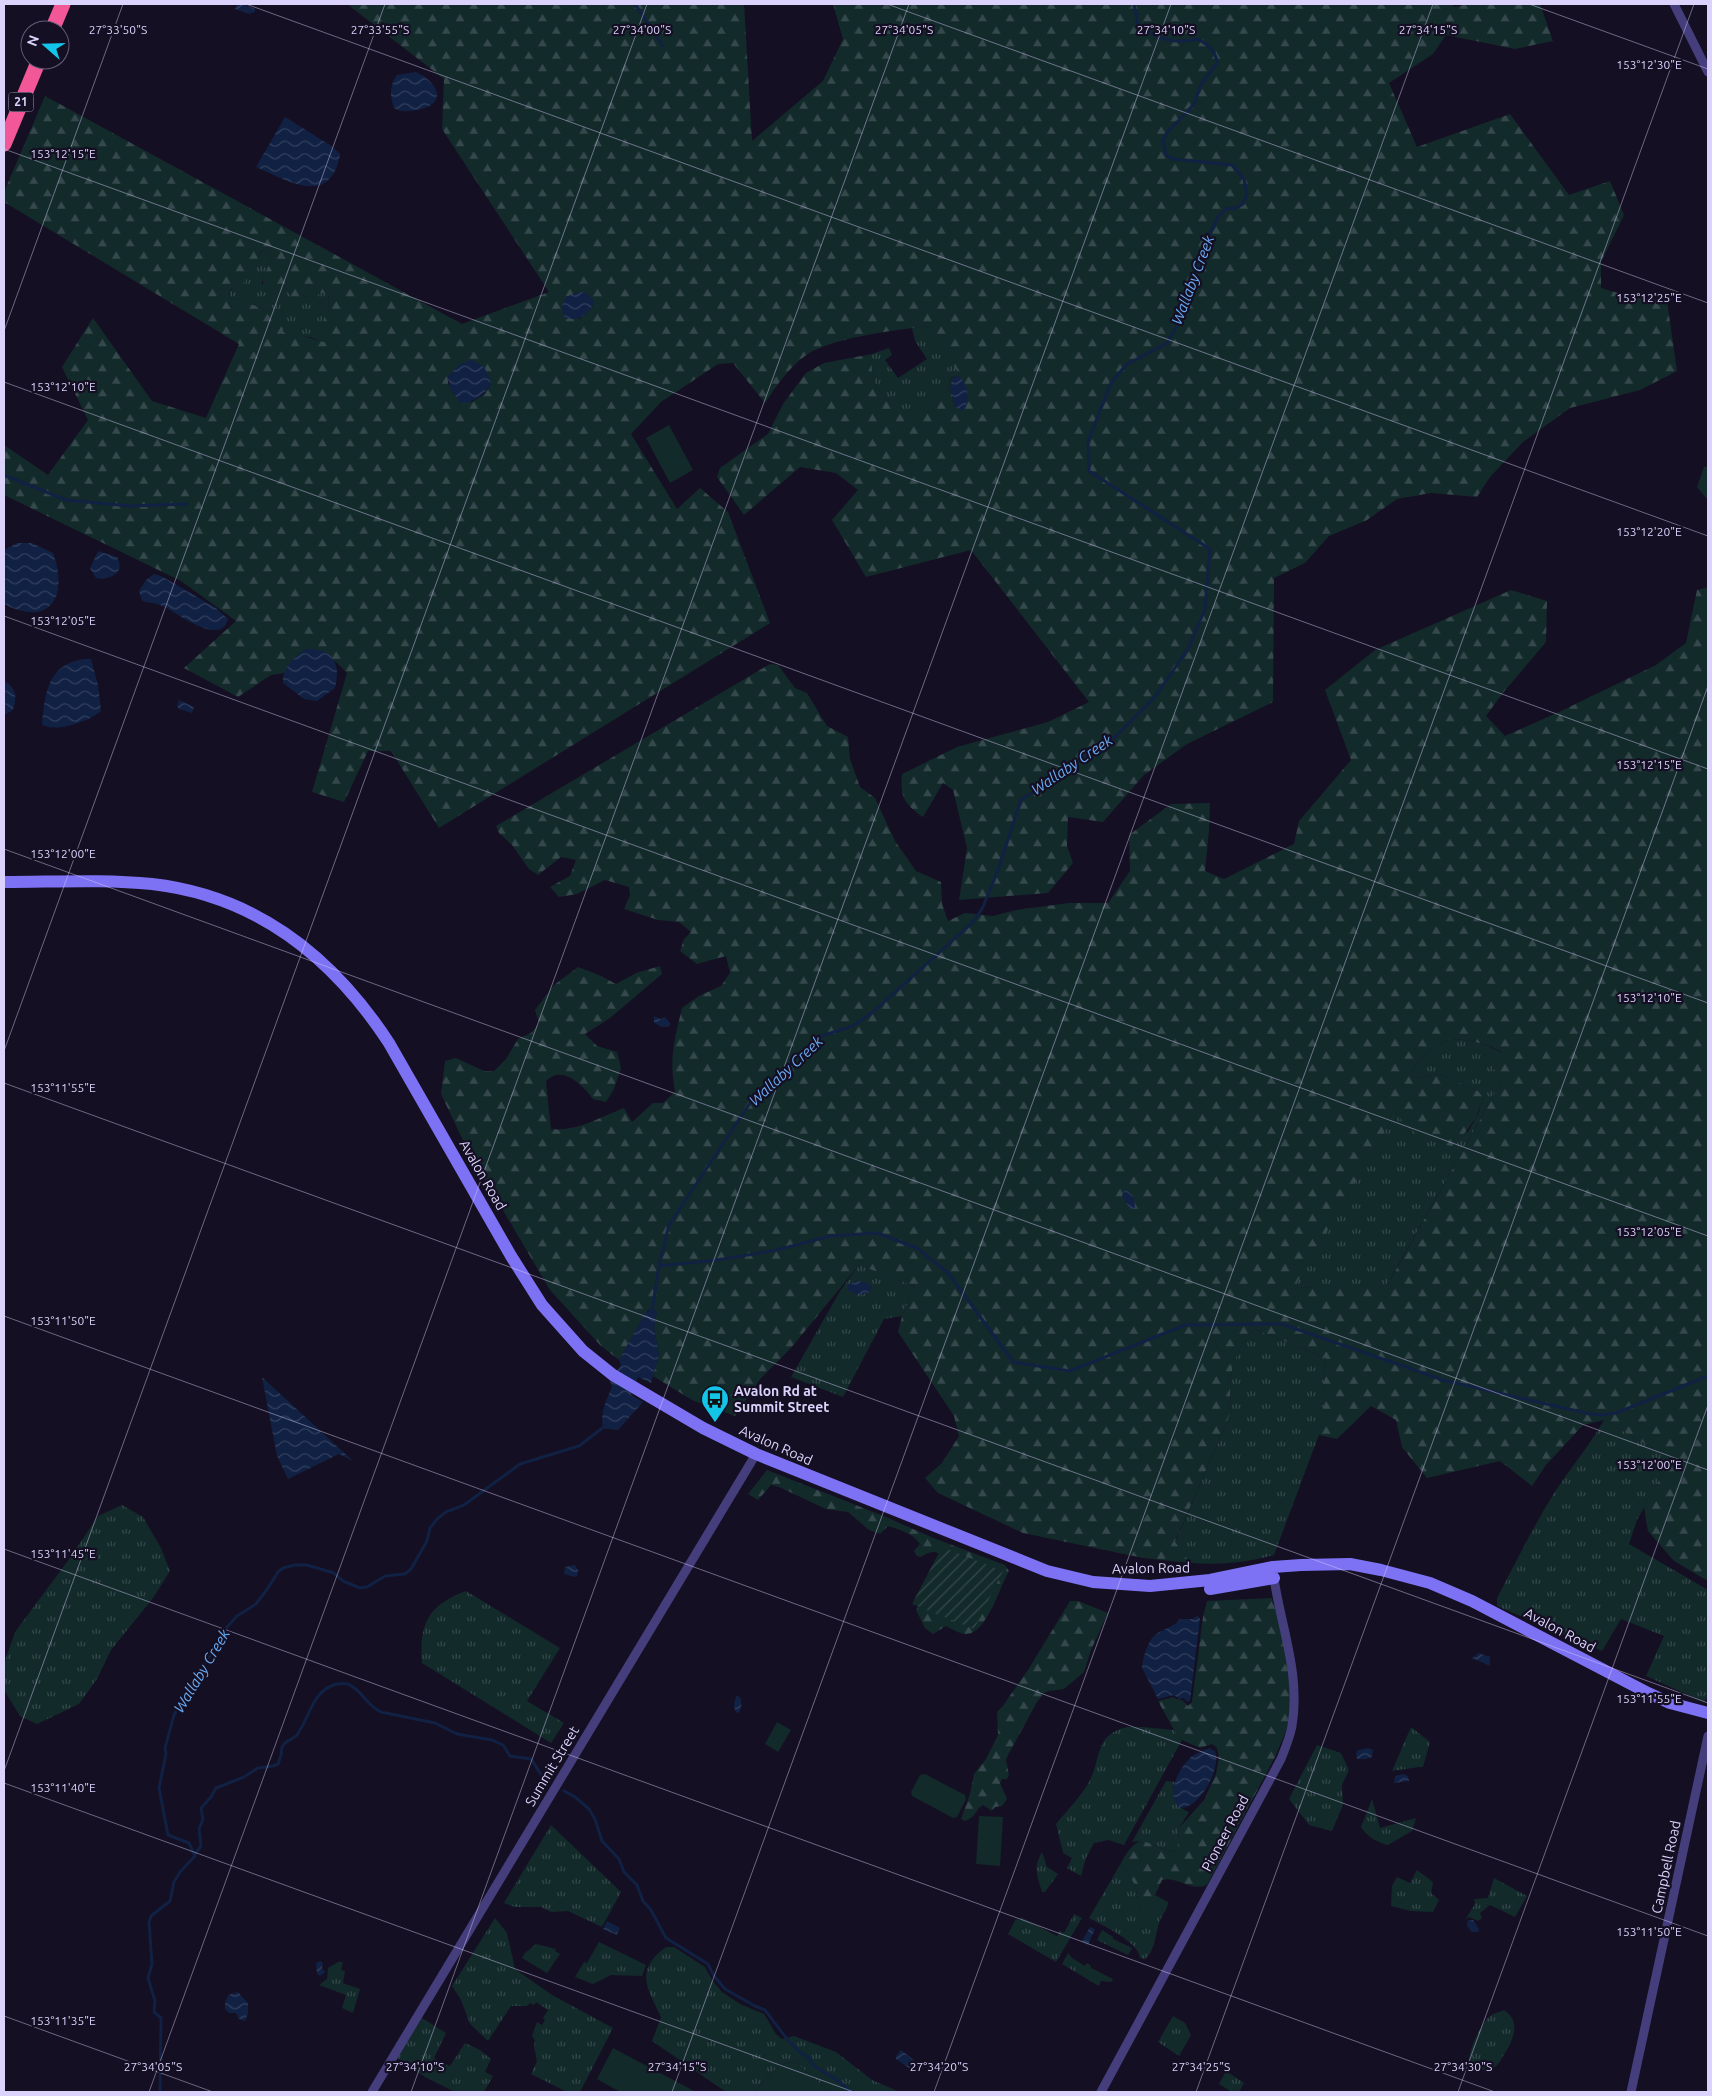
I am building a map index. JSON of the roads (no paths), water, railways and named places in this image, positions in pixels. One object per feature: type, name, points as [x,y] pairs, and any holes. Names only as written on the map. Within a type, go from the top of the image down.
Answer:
[{"type":"highway","points":[[56,20],[62,4]]},
{"type":"highway","name":"21","points":[[4,144],[35,70]]},
{"type":"street","points":[[1674,4],[1708,72]]},
{"type":"street","name":"Avalon Road","points":[[4,882],[112,881],[152,884],[181,889],[249,912],[273,925],[308,949],[341,979],[369,1012],[383,1033],[511,1256],[542,1305],[583,1351],[612,1375],[703,1428],[756,1454],[1047,1571],[1093,1582],[1196,1590],[1301,1565],[1350,1564],[1407,1576],[1472,1601],[1648,1693],[1670,1702],[1708,1713]]},
{"type":"street","name":"Summit Street","points":[[372,2092],[756,1454]]},
{"type":"street","name":"Pioneer Road","points":[[1100,2092],[1281,1759],[1292,1728],[1296,1696],[1291,1652],[1273,1573]]},
{"type":"street","name":"Campbell Road","points":[[1631,2092],[1708,1736]]},
{"type":"water","points":[[237,4],[243,4],[255,9],[255,12],[249,14],[235,9]]},
{"type":"water","points":[[416,72],[430,81],[437,92],[437,98],[427,107],[417,110],[397,110],[394,108],[391,91],[394,79],[397,75]]},
{"type":"water","points":[[285,117],[333,147],[340,154],[335,171],[328,181],[318,186],[307,186],[294,183],[256,167]]},
{"type":"water","points":[[580,292],[586,293],[594,301],[590,310],[579,318],[565,318],[562,308],[566,297]]},
{"type":"water","points":[[471,360],[485,369],[491,385],[478,398],[462,404],[452,391],[448,376],[460,364]]},
{"type":"water","points":[[958,376],[964,383],[968,393],[967,403],[962,411],[955,407],[950,387],[953,378]]},
{"type":"water","points":[[17,543],[32,543],[53,553],[59,582],[57,594],[52,604],[44,610],[33,612],[20,610],[4,604],[4,550]]},
{"type":"water","points":[[98,551],[117,557],[119,562],[118,571],[111,577],[96,578],[90,568]]},
{"type":"water","points":[[154,574],[163,577],[216,608],[228,619],[224,627],[217,630],[208,629],[162,606],[142,601],[139,591],[146,580]]},
{"type":"water","points":[[306,649],[323,651],[329,654],[336,664],[337,679],[335,688],[317,701],[304,699],[283,683],[287,667]]},
{"type":"water","points":[[91,659],[98,685],[101,711],[89,719],[63,727],[48,727],[42,724],[47,692],[55,674],[71,662]]},
{"type":"water","points":[[4,681],[14,690],[15,701],[13,710],[4,715]]},
{"type":"water","points":[[179,700],[194,707],[192,713],[179,709],[177,706]]},
{"type":"water","points":[[654,1016],[660,1019],[665,1017],[670,1026],[658,1025],[654,1022]]},
{"type":"water","points":[[1125,1189],[1134,1197],[1135,1208],[1130,1209],[1122,1196]]},
{"type":"water","points":[[856,1281],[865,1282],[871,1286],[870,1292],[860,1295],[848,1291],[848,1285]]},
{"type":"water","points":[[651,1308],[657,1312],[654,1328],[659,1355],[651,1383],[638,1377],[631,1395],[643,1402],[618,1430],[603,1428],[603,1412],[612,1387],[610,1381],[621,1365],[619,1360],[644,1315]]},
{"type":"water","points":[[262,1377],[353,1461],[339,1454],[288,1479],[277,1456]]},
{"type":"water","points":[[575,1565],[578,1570],[577,1576],[564,1574],[565,1567]]},
{"type":"water","points":[[1197,1616],[1200,1618],[1190,1701],[1187,1702],[1184,1698],[1179,1699],[1174,1695],[1158,1699],[1142,1668],[1149,1644],[1156,1634],[1180,1619],[1192,1619]]},
{"type":"water","points":[[1479,1653],[1490,1657],[1490,1666],[1472,1658]]},
{"type":"water","points":[[737,1696],[740,1697],[741,1704],[738,1713],[734,1706]]},
{"type":"water","points":[[1209,1748],[1215,1751],[1216,1758],[1215,1767],[1208,1786],[1195,1802],[1180,1808],[1175,1803],[1173,1797],[1173,1789],[1178,1775],[1191,1757]]},
{"type":"water","points":[[1368,1748],[1373,1750],[1372,1757],[1357,1759],[1356,1754],[1358,1750]]},
{"type":"water","points":[[1403,1774],[1408,1776],[1409,1781],[1394,1783],[1395,1776]]},
{"type":"water","points":[[1468,1920],[1473,1920],[1479,1929],[1478,1932],[1472,1932],[1467,1926]]},
{"type":"water","points":[[607,1921],[620,1928],[617,1935],[603,1929]]},
{"type":"water","points":[[1090,1927],[1095,1929],[1088,1945],[1082,1941]]},
{"type":"water","points":[[320,1961],[323,1963],[322,1968],[325,1972],[320,1976],[317,1974],[316,1963]]},
{"type":"water","points":[[238,1992],[248,2003],[248,2014],[245,2021],[239,2019],[236,2013],[229,2013],[225,2009],[228,1995]]},
{"type":"water","points":[[901,2050],[914,2060],[910,2069],[896,2059]]},
{"type":"waterway","points":[[635,4],[663,46]]},
{"type":"waterway","name":"Wallaby Creek","points":[[652,1311],[659,1266],[669,1225],[752,1100],[818,1037],[853,1026],[873,1012],[972,923],[982,909],[997,873],[1021,800],[1114,738],[1154,698],[1188,649],[1205,609],[1210,549],[1089,471],[1088,441],[1111,383],[1126,365],[1167,343],[1181,319],[1207,240],[1218,217],[1226,209],[1236,208],[1243,204],[1247,194],[1244,179],[1232,165],[1173,159],[1166,155],[1163,140],[1167,133],[1194,104],[1201,84],[1217,63],[1211,49],[1198,39],[1189,41],[1166,40],[1145,30],[1138,25],[1134,4]]},
{"type":"waterway","points":[[4,475],[66,500],[130,506],[187,504]]},
{"type":"waterway","points":[[659,1266],[717,1260],[777,1250],[830,1236],[877,1233],[917,1248],[949,1274],[1013,1362],[1070,1371],[1185,1325],[1282,1324],[1443,1380],[1590,1414],[1616,1413],[1708,1376]]},
{"type":"waterway","name":"Wallaby Creek","points":[[160,2092],[161,2018],[154,2012],[155,2001],[148,1978],[152,1964],[149,1922],[151,1916],[170,1901],[174,1882],[180,1872],[195,1856],[189,1843],[168,1835],[159,1788],[166,1754],[165,1748],[174,1715],[227,1627],[237,1616],[256,1604],[278,1572],[283,1568],[307,1565],[334,1573],[343,1581],[360,1588],[367,1587],[385,1576],[405,1574],[411,1569],[427,1541],[430,1528],[446,1512],[464,1505],[520,1464],[579,1446],[605,1426]]},
{"type":"waterway","points":[[195,1854],[201,1846],[199,1829],[203,1819],[201,1808],[216,1788],[244,1777],[258,1768],[278,1764],[282,1747],[297,1735],[317,1698],[329,1687],[337,1684],[347,1684],[353,1687],[372,1706],[381,1712],[435,1723],[457,1734],[492,1740],[503,1745],[510,1756],[531,1759],[542,1776],[549,1782]]},
{"type":"waterway","points":[[564,1791],[575,1797],[589,1809],[595,1819],[602,1841],[619,1859],[624,1872],[637,1885],[643,1901],[651,1910],[666,1938],[708,1964],[714,1976],[725,1989],[765,2010],[787,2039],[809,2058],[814,2066],[837,2080],[851,2092]]},
{"type":"place","name":"Avalon Rd at Summit Street","points":[[715,1423]]}]
